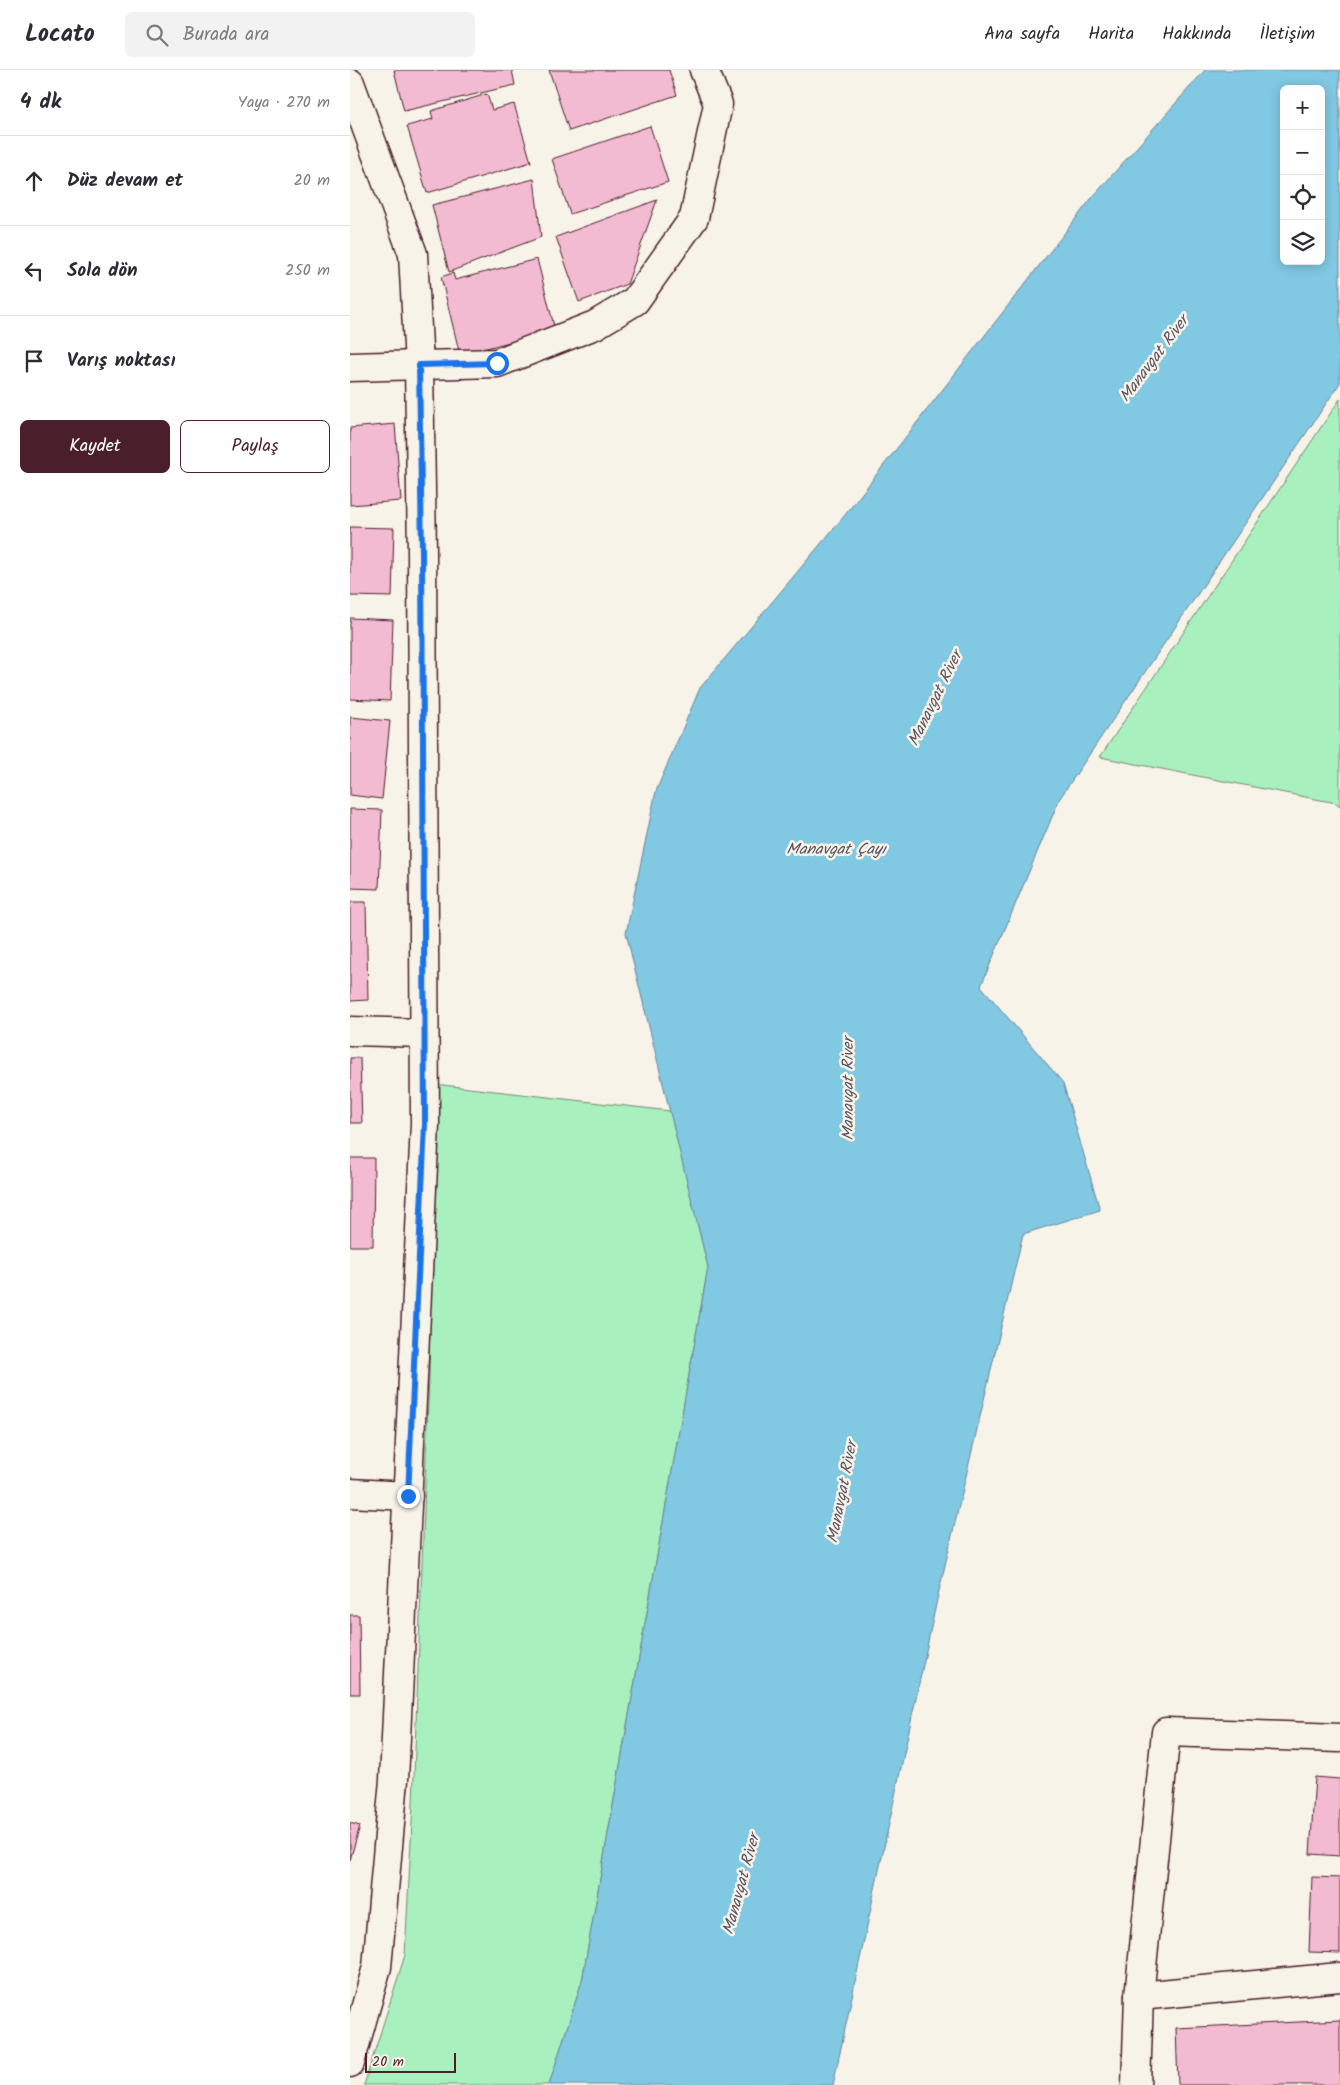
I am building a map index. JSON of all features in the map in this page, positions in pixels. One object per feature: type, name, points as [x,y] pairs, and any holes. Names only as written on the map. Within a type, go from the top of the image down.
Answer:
[{"type":"street","points":[[350,367],[497,363],[595,326],[635,301],[694,218],[718,104],[704,70]]},
{"type":"street","points":[[350,83],[413,254],[419,365],[422,562],[425,1124],[394,1780],[377,1967],[350,2063]]},
{"type":"street","points":[[350,1031],[424,1033]]},
{"type":"street","points":[[350,1493],[408,1496]]},
{"type":"street","points":[[1136,2085],[1139,1996],[1166,1732],[1340,1738]]},
{"type":"street","points":[[1139,1996],[1340,1977]]},
{"type":"green space","points":[[1340,399],[1340,806],[1336,803],[1100,757]]},
{"type":"green space","points":[[434,1084],[670,1111],[708,1267],[582,1981],[549,2085],[364,2085],[405,1955],[413,1803],[429,1377]]},
{"type":"water","name":"Manavgat Çayı","points":[[1205,70],[1340,70],[1340,383],[1060,798],[981,986],[1063,1083],[1100,1210],[1023,1234],[938,1595],[833,2085],[549,2085],[582,1981],[708,1267],[626,933],[656,791],[700,688],[845,515],[1091,199]]},
{"type":"building","points":[[394,70],[512,70],[515,85],[404,111]]},
{"type":"building","points":[[549,70],[669,70],[677,95],[569,131]]},
{"type":"building","points":[[487,94],[492,110],[514,104],[531,162],[427,193],[407,126],[433,119],[431,111]]},
{"type":"building","points":[[650,126],[668,182],[570,214],[552,159]]},
{"type":"building","points":[[534,179],[541,237],[449,272],[432,205]]},
{"type":"building","points":[[657,200],[627,284],[579,302],[556,237]]},
{"type":"building","points":[[537,259],[555,330],[460,355],[441,277],[453,273],[455,280]]},
{"type":"building","points":[[395,424],[401,501],[350,505],[350,428]]},
{"type":"building","points":[[350,527],[394,528],[392,597],[350,596]]},
{"type":"building","points":[[350,618],[393,620],[390,701],[350,699]]},
{"type":"building","points":[[350,717],[390,721],[382,799],[350,795]]},
{"type":"building","points":[[350,809],[382,810],[379,889],[350,888]]},
{"type":"building","points":[[350,902],[366,902],[368,1000],[350,1001]]},
{"type":"building","points":[[350,1058],[360,1058],[362,1123],[350,1123]]},
{"type":"building","points":[[350,1158],[374,1158],[373,1246],[350,1246]]},
{"type":"building","points":[[350,1615],[359,1615],[360,1694],[350,1694]]},
{"type":"building","points":[[1315,1777],[1340,1779],[1340,1856],[1310,1854]]},
{"type":"building","points":[[350,1823],[360,1826],[350,1860]]},
{"type":"building","points":[[1312,1877],[1340,1878],[1340,1953],[1309,1952]]},
{"type":"building","points":[[1340,2020],[1340,2085],[1178,2085],[1176,2028]]},
{"type":"route","points":[[408,1496],[425,1124],[422,552],[419,365],[497,363]]},
{"type":"water label","name":"Manavgat River","points":[[1153,358]]},
{"type":"water label","name":"Manavgat River","points":[[934,698]]},
{"type":"water label","name":"Manavgat River","points":[[847,1089]]},
{"type":"water label","name":"Manavgat River","points":[[841,1492]]},
{"type":"water label","name":"Manavgat River","points":[[740,1884]]}]
